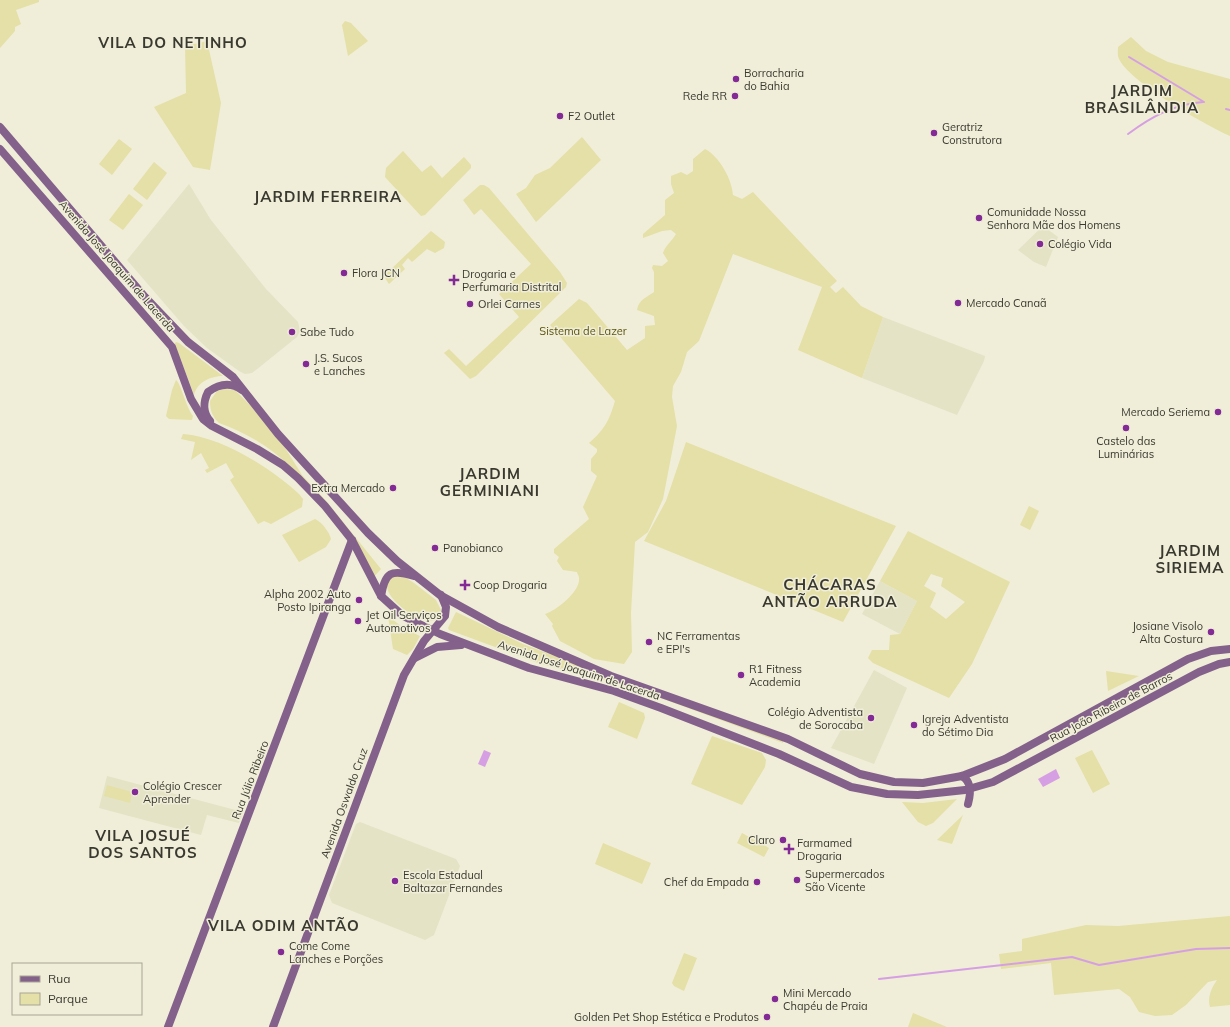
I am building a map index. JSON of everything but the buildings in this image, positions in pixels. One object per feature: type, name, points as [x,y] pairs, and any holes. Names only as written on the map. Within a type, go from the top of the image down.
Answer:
[{"type":"main road","name":"Avenida José Joaquim de Lacerda","points":[[0,127],[144,297],[188,342],[204,356],[220,365],[233,376],[278,434],[368,533],[397,561],[440,594],[498,627],[596,669],[788,739],[860,774],[894,782],[923,783],[962,776],[1005,759]]},
{"type":"main road","name":"Avenida José Joaquim de Lacerda","points":[[0,149],[145,318],[163,335],[172,347],[197,411],[212,426],[270,457],[298,478],[325,506],[352,540],[381,596],[403,616],[470,646],[529,668],[614,691],[779,754],[851,787],[899,795],[933,795],[970,789],[1004,776]]},
{"type":"main road","points":[[228,434],[207,418],[204,406],[206,396],[213,389],[230,384],[235,385],[246,392]]},
{"type":"main road","name":"Rua Júlio Ribeiro","points":[[168,1027],[352,540]]},
{"type":"main road","points":[[381,596],[384,579],[389,574],[400,572],[420,578]]},
{"type":"main road","name":"Avenida Oswaldo Cruz","points":[[273,1027],[392,703],[404,675],[432,630],[445,616],[446,607],[440,594]]},
{"type":"main road","points":[[415,658],[437,647],[453,645],[470,646]]},
{"type":"main road","name":"Rua João Ribeiro de Barros","points":[[1005,759],[1188,659],[1211,652],[1230,649]]},
{"type":"main road","name":"Rua João Ribeiro de Barros","points":[[1004,776],[1199,672],[1219,664],[1230,662]]},
{"type":"main road","points":[[962,776],[965,778],[970,789],[968,804]]},
{"type":"shaded area","points":[[189,184],[211,220],[266,289],[298,322],[300,331],[297,337],[252,373],[245,374],[239,371],[207,348],[184,326],[127,260]]},
{"type":"shaded area","name":"Colégio Vida","points":[[1043,226],[1058,237],[1046,267],[1034,262],[1018,250]]},
{"type":"shaded area","points":[[883,317],[985,356],[984,361],[957,415],[862,378]]},
{"type":"shaded area","points":[[880,581],[917,601],[900,634],[862,614]]},
{"type":"shaded area","name":"Colégio Adventista de Sorocaba","points":[[874,670],[907,688],[874,764],[831,748]]},
{"type":"shaded area","points":[[484,750],[491,753],[485,767],[478,764]]},
{"type":"shaded area","points":[[1056,769],[1060,778],[1043,787],[1038,779]]},
{"type":"shaded area","name":"Colégio Crescer Aprender","points":[[107,776],[243,812],[239,823],[207,815],[201,835],[99,808]]},
{"type":"shaded area","name":"Escola Estadual Baltazar Fernandes","points":[[360,822],[456,859],[460,866],[434,935],[425,940],[332,903],[329,895],[356,824]]},
{"type":"green space","points":[[0,0],[39,0],[39,2],[16,10],[21,24],[15,27],[15,31],[0,48]]},
{"type":"green space","points":[[345,21],[351,23],[368,41],[348,56],[342,25]]},
{"type":"green space","points":[[1131,37],[1146,51],[1168,62],[1230,79],[1230,136],[1169,102],[1126,69],[1118,58],[1118,47]]},
{"type":"green space","points":[[207,41],[221,103],[210,170],[193,167],[154,107],[186,93],[185,46]]},
{"type":"green space","points":[[582,137],[601,160],[536,222],[516,194],[526,188],[535,175],[550,168]]},
{"type":"green space","points":[[119,139],[132,149],[112,175],[99,164]]},
{"type":"green space","name":"Sistema de Lazer","points":[[705,149],[720,162],[730,182],[733,195],[742,199],[753,192],[837,281],[830,287],[836,293],[843,287],[861,306],[883,317],[862,378],[798,350],[822,287],[733,254],[699,341],[687,352],[681,372],[673,386],[672,397],[677,426],[663,499],[648,532],[635,542],[631,613],[632,652],[624,664],[594,659],[560,641],[552,626],[553,624],[545,614],[567,600],[579,583],[577,572],[563,570],[557,561],[559,557],[554,553],[554,549],[589,519],[583,507],[597,476],[591,471],[591,459],[597,452],[597,449],[589,443],[606,424],[615,401],[550,325],[579,299],[587,303],[627,350],[645,338],[645,326],[655,325],[654,316],[637,310],[638,306],[643,299],[654,292],[653,265],[662,266],[668,261],[663,253],[676,234],[671,230],[662,231],[643,238],[643,234],[665,215],[665,200],[674,193],[671,184],[671,176],[681,172],[687,175],[693,171],[693,159]]},
{"type":"green space","points":[[403,151],[422,172],[431,165],[442,178],[464,157],[471,165],[471,168],[425,215],[421,216],[385,177],[386,168]]},
{"type":"green space","points":[[154,162],[167,173],[147,200],[133,189]]},
{"type":"green space","points":[[480,185],[484,185],[489,188],[560,272],[567,283],[566,287],[476,376],[470,379],[444,353],[449,349],[466,366],[519,317],[499,294],[531,264],[481,209],[474,215],[463,200]]},
{"type":"green space","points":[[129,194],[143,205],[123,230],[109,220]]},
{"type":"green space","points":[[431,231],[445,242],[444,248],[435,253],[427,249],[412,262],[408,258],[402,265],[405,269],[389,284],[385,278],[387,273]]},
{"type":"green space","points":[[176,342],[223,376],[214,377],[201,383],[194,395],[181,360],[173,346]]},
{"type":"green space","points":[[176,380],[193,416],[192,420],[169,419],[166,416]]},
{"type":"green space","points":[[225,389],[235,390],[250,405],[282,443],[302,475],[327,502],[381,569],[372,579],[362,558],[302,478],[274,452],[264,445],[243,433],[219,423],[215,418],[210,407],[210,401],[217,391]]},
{"type":"green space","points":[[183,434],[198,436],[214,441],[245,455],[260,464],[288,484],[299,494],[303,499],[302,507],[271,524],[264,521],[258,524],[230,480],[234,477],[226,463],[207,473],[205,470],[209,468],[201,453],[191,460],[195,442],[181,439]]},
{"type":"green space","points":[[686,442],[896,526],[843,622],[644,541],[666,501]]},
{"type":"green space","points":[[1029,506],[1039,511],[1030,530],[1020,525]]},
{"type":"green space","points":[[315,519],[320,522],[329,533],[331,539],[326,547],[299,562],[282,535]]},
{"type":"green space","points":[[908,531],[1010,582],[972,664],[949,698],[873,663],[868,658],[872,650],[889,650],[890,635],[900,634],[917,601],[880,581]],"holes":[[[931,574],[943,578],[941,586],[965,602],[946,619],[930,607],[936,593],[924,586]]]},
{"type":"green space","points":[[393,575],[403,576],[436,600],[441,610],[438,619],[432,621],[424,620],[407,612],[399,605],[393,599],[387,586],[388,581]]},
{"type":"green space","points":[[456,612],[523,644],[783,741],[783,743],[628,686],[538,663],[449,630],[448,628]]},
{"type":"green space","points":[[388,616],[405,629],[420,636],[413,649],[407,655],[393,649]]},
{"type":"green space","points":[[1106,671],[1139,676],[1108,691]]},
{"type":"green space","points":[[619,702],[644,713],[645,718],[637,739],[608,727]]},
{"type":"green space","points":[[712,736],[762,753],[766,760],[765,767],[742,805],[691,784]]},
{"type":"green space","points":[[1092,750],[1110,784],[1093,793],[1075,758]]},
{"type":"green space","points":[[107,785],[132,792],[130,803],[104,796]]},
{"type":"green space","points":[[957,799],[933,823],[926,826],[918,822],[902,802],[923,803]]},
{"type":"green space","points":[[963,815],[952,844],[937,840]]},
{"type":"green space","points":[[742,833],[769,848],[764,857],[737,843]]},
{"type":"green space","points":[[603,843],[651,863],[642,884],[595,864]]},
{"type":"green space","points":[[1230,916],[1230,1005],[1210,1007],[1210,996],[1217,980],[1208,982],[1186,1005],[1172,1015],[1155,1016],[1139,1012],[1130,997],[1119,989],[1054,995],[1051,963],[1001,969],[999,954],[1022,951],[1022,939],[1086,925],[1118,926]]},
{"type":"green space","points":[[684,953],[697,958],[684,991],[674,986],[672,983]]},
{"type":"green space","points":[[913,1013],[947,1027],[908,1027]]},
{"type":"waterway","points":[[1129,57],[1204,102]]},
{"type":"waterway","points":[[1128,134],[1163,112],[1182,105],[1203,102]]},
{"type":"waterway","points":[[1226,109],[1230,110]]},
{"type":"waterway","points":[[879,979],[1072,957],[1099,965],[1196,949],[1230,948]]},
{"type":"place","name":"Borracharia do Bahia","points":[[736,79]]},
{"type":"place","name":"Rede RR","points":[[735,96]]},
{"type":"place","name":"F2 Outlet","points":[[560,116]]},
{"type":"place","name":"Geratriz Construtora","points":[[934,133]]},
{"type":"place","name":"Comunidade Nossa Senhora Mãe dos Homens","points":[[979,218]]},
{"type":"place","name":"Colégio Vida","points":[[1040,244]]},
{"type":"place","name":"Flora JCN","points":[[344,273]]},
{"type":"place","name":"Drogaria e Perfumaria Distrital","points":[[454,280]]},
{"type":"place","name":"Mercado Canaã","points":[[958,303]]},
{"type":"place","name":"Orlei Carnes","points":[[470,304]]},
{"type":"place","name":"Sabe Tudo","points":[[292,332]]},
{"type":"place","name":"J.S. Sucos e Lanches","points":[[306,364]]},
{"type":"place","name":"Mercado Seriema","points":[[1218,412]]},
{"type":"place","name":"Castelo das Luminárias","points":[[1126,428]]},
{"type":"place","name":"Extra Mercado","points":[[393,488]]},
{"type":"place","name":"Panobianco","points":[[435,548]]},
{"type":"place","name":"Coop Drogaria","points":[[465,585]]},
{"type":"place","name":"Alpha 2002 Auto Posto Ipiranga","points":[[359,600]]},
{"type":"place","name":"Jet Oil Serviços Automotivos","points":[[358,621]]},
{"type":"place","name":"Josiane Visolo Alta Costura","points":[[1211,632]]},
{"type":"place","name":"NC Ferramentas e EPI's","points":[[649,642]]},
{"type":"place","name":"R1 Fitness Academia","points":[[741,675]]},
{"type":"place","name":"Colégio Adventista de Sorocaba","points":[[871,718]]},
{"type":"place","name":"Igreja Adventista do Sétimo Dia","points":[[914,725]]},
{"type":"place","name":"Colégio Crescer Aprender","points":[[135,792]]},
{"type":"place","name":"Claro","points":[[783,840]]},
{"type":"place","name":"Farmamed Drogaria","points":[[789,849]]},
{"type":"place","name":"Supermercados São Vicente","points":[[797,880]]},
{"type":"place","name":"Escola Estadual Baltazar Fernandes","points":[[395,881]]},
{"type":"place","name":"Chef da Empada","points":[[757,882]]},
{"type":"place","name":"Come Come Lanches e Porções","points":[[281,952]]},
{"type":"place","name":"Mini Mercado Chapéu de Praia","points":[[775,999]]},
{"type":"place","name":"Golden Pet Shop Estética e Produtos","points":[[767,1017]]},
{"type":"district","name":"VILA DO NETINHO","points":[[173,42]]},
{"type":"district","name":"JARDIM BRASILÂNDIA","points":[[1142,98]]},
{"type":"district","name":"JARDIM FERREIRA","points":[[328,196]]},
{"type":"district","name":"JARDIM GERMINIANI","points":[[490,482]]},
{"type":"district","name":"JARDIM SIRIEMA","points":[[1190,558]]},
{"type":"district","name":"CHÁCARAS ANTÃO ARRUDA","points":[[830,592]]},
{"type":"district","name":"VILA JOSUÉ DOS SANTOS","points":[[143,844]]},
{"type":"district","name":"VILA ODIM ANTÃO","points":[[284,925]]}]
